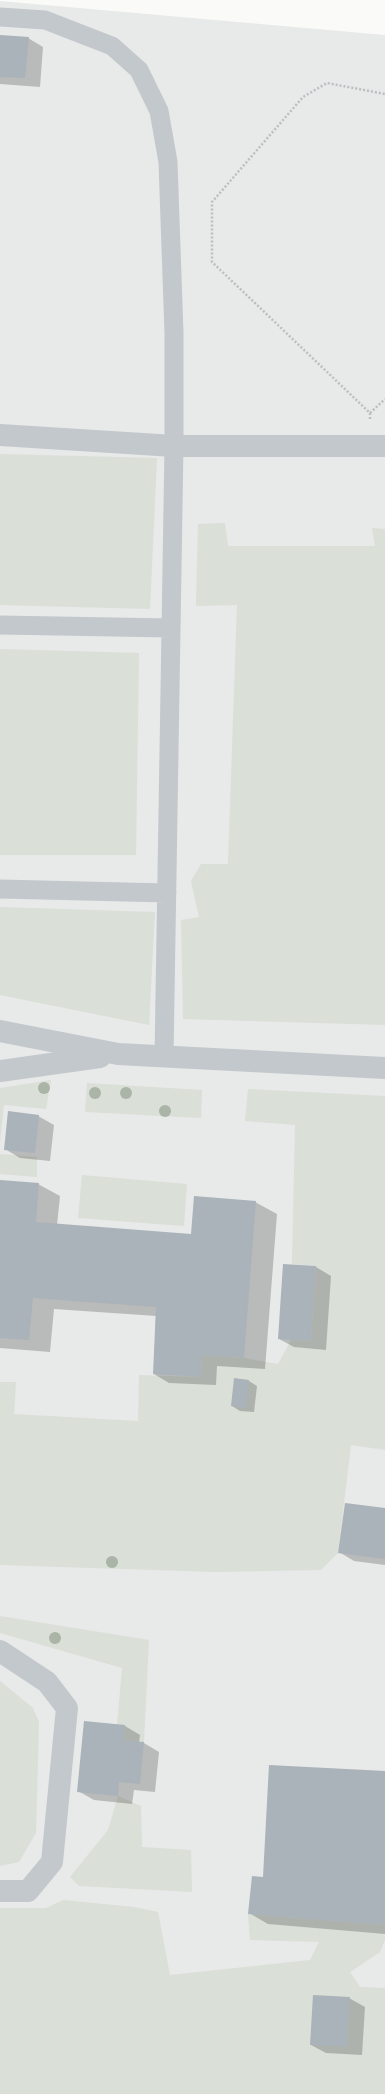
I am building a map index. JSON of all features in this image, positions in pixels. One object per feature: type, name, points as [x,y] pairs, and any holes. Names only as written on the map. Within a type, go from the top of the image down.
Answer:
[{"type":"street","points":[[0,435],[174,446],[385,446]]},
{"type":"street","points":[[0,1031],[118,1054],[385,1068]]},
{"type":"street","points":[[0,1071],[118,1054]]},
{"type":"street","points":[[0,1651],[47,1682],[67,1708],[52,1862],[28,1891],[0,1891]]},
{"type":"lane","points":[[0,17],[45,20],[112,46],[139,70],[159,111],[168,162],[174,333],[174,446],[164,1057]]},
{"type":"lane","points":[[0,625],[171,628]]},
{"type":"lane","points":[[0,889],[167,893]]},
{"type":"path","points":[[385,94],[327,84],[303,97],[212,202],[212,262],[370,413],[385,399]]},
{"type":"shaded area","points":[[0,1],[385,35],[385,2094],[0,2094]]},
{"type":"shaded area","points":[[0,454],[157,458],[150,609],[0,605]]},
{"type":"shaded area","points":[[225,523],[228,546],[375,546],[372,528],[385,529],[385,1025],[183,1019],[181,920],[199,917],[191,881],[201,864],[228,864],[237,605],[196,606],[198,524]]},
{"type":"shaded area","points":[[0,649],[139,653],[136,855],[0,855]]},
{"type":"shaded area","points":[[0,907],[155,912],[149,1025],[0,995]]},
{"type":"shaded area","points":[[51,1080],[46,1109],[4,1105],[0,1142],[0,1088]]},
{"type":"shaded area","points":[[87,1083],[202,1090],[201,1118],[85,1112]]},
{"type":"shaded area","points":[[248,1089],[385,1096],[385,1450],[351,1445],[338,1553],[321,1570],[216,1572],[0,1565],[0,1382],[16,1382],[14,1414],[138,1421],[139,1375],[201,1377],[202,1355],[244,1358],[278,1364],[291,1340],[311,1341],[316,1266],[292,1264],[295,1125],[245,1121]]},
{"type":"shaded area","points":[[0,1154],[37,1157],[37,1177],[0,1174]]},
{"type":"shaded area","points":[[82,1175],[187,1184],[184,1226],[78,1218]]},
{"type":"shaded area","points":[[0,1616],[149,1640],[144,1742],[124,1740],[125,1726],[117,1725],[122,1668],[0,1633]]},
{"type":"shaded area","points":[[0,1681],[33,1708],[39,1722],[36,1833],[19,1862],[0,1866]]},
{"type":"shaded area","points":[[118,1796],[141,1806],[142,1847],[191,1850],[192,1892],[79,1886],[70,1877],[108,1830]]},
{"type":"shaded area","points":[[63,1900],[134,1907],[158,1912],[170,1975],[310,1960],[319,1942],[250,1940],[248,1914],[385,1925],[385,1940],[380,1952],[350,1972],[360,1987],[385,1988],[385,2094],[0,2094],[0,1908],[46,1908]]},
{"type":"building","points":[[0,35],[29,37],[25,78],[0,77]]},
{"type":"building","points":[[8,1111],[39,1115],[35,1153],[4,1150]]},
{"type":"building","points":[[0,1180],[39,1183],[36,1222],[191,1234],[194,1196],[256,1201],[244,1358],[202,1355],[201,1377],[153,1374],[156,1307],[33,1298],[29,1340],[0,1338]]},
{"type":"building","points":[[283,1264],[316,1266],[311,1341],[278,1339]]},
{"type":"building","points":[[234,1378],[249,1380],[246,1408],[231,1406]]},
{"type":"building","points":[[345,1503],[385,1508],[385,1559],[338,1553]]},
{"type":"building","points":[[84,1721],[125,1725],[124,1740],[144,1742],[140,1784],[119,1782],[118,1796],[77,1792]]},
{"type":"building","points":[[269,1765],[385,1771],[385,1925],[248,1914],[252,1876],[263,1877]]},
{"type":"building","points":[[313,1995],[350,1997],[347,2047],[310,2045]]}]
